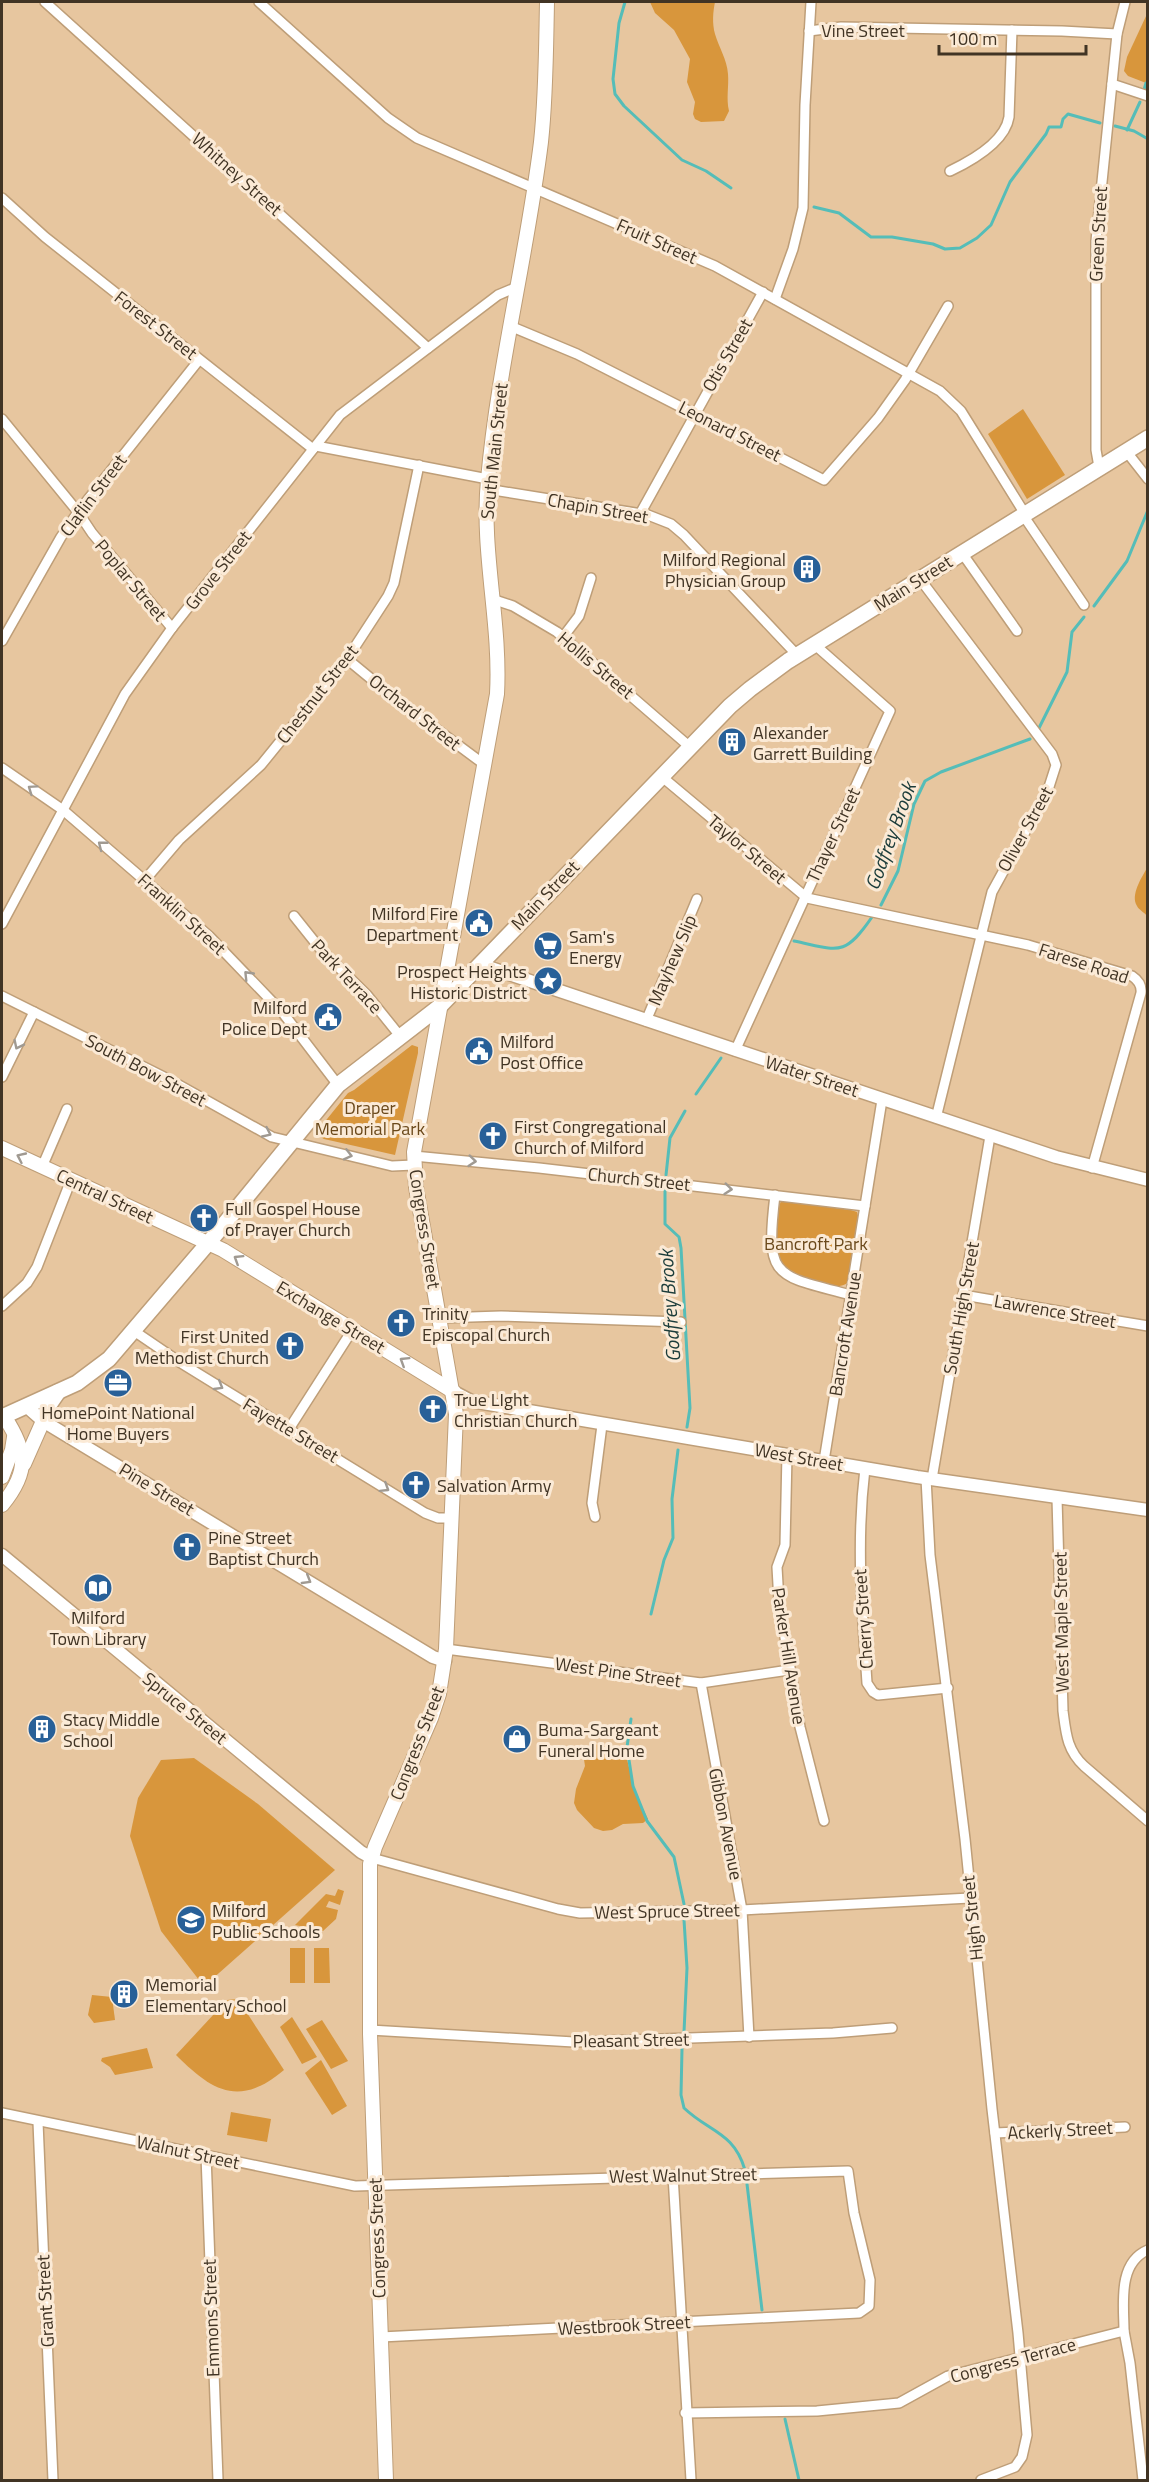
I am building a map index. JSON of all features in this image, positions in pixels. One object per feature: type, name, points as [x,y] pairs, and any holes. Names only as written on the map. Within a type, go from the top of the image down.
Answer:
[{"type":"main road","name":"South Main Street","points":[[439,1007],[485,765],[496,693],[498,666],[488,567],[488,484],[516,287],[534,187],[545,97],[547,2]]},
{"type":"main road","name":"Main Street","points":[[2,1416],[58,1392],[95,1371],[134,1331],[338,1085],[439,1007],[690,747],[750,689],[814,644],[1148,438]]},
{"type":"main road","name":"Congress Street","points":[[386,2481],[370,2030],[372,1858],[431,1718],[439,1694],[445,1655],[456,1438],[453,1392],[414,1161],[439,1007]]},
{"type":"main road","name":"Central Street","points":[[2,1148],[208,1243]]},
{"type":"main road","name":"Exchange Street","points":[[208,1243],[453,1392]]},
{"type":"main road","points":[[2,1505],[21,1471],[49,1405],[58,1392]]},
{"type":"main road","points":[[2,1416],[23,1454],[21,1471]]},
{"type":"main road","points":[[2,1477],[12,1450],[14,1437]]},
{"type":"street","name":"Whitney Street","points":[[45,2],[428,348]]},
{"type":"street","name":"Fruit Street","points":[[259,2],[402,129],[421,141],[693,256],[763,292],[940,391],[958,407],[1084,605]]},
{"type":"street","points":[[809,30],[811,2]]},
{"type":"street","name":"Green Street","points":[[1099,467],[1096,450],[1095,260],[1112,84],[1118,34],[1125,2]]},
{"type":"street","name":"Vine Street","points":[[775,299],[796,238],[803,208],[804,113],[809,30],[834,27],[1118,34]]},
{"type":"street","points":[[950,171],[977,155],[1007,128],[1012,30]]},
{"type":"street","points":[[1112,84],[1148,96]]},
{"type":"street","points":[[2,212],[5,201]]},
{"type":"street","name":"Forest Street","points":[[5,201],[45,237],[314,448],[419,465],[488,484]]},
{"type":"street","name":"Grove Street","points":[[2,924],[125,694],[172,628],[314,448],[344,412],[498,295],[516,287]]},
{"type":"street","name":"Otis Street","points":[[640,514],[763,292]]},
{"type":"street","points":[[909,373],[948,306]]},
{"type":"street","name":"Leonard Street","points":[[510,326],[577,354],[824,480],[875,422],[909,373]]},
{"type":"street","name":"Claflin Street","points":[[2,641],[61,537],[78,512],[200,360]]},
{"type":"street","name":"Poplar Street","points":[[2,418],[172,628]]},
{"type":"street","points":[[1126,451],[1148,479]]},
{"type":"street","name":"Chestnut Street","points":[[144,881],[179,840],[261,765],[347,658],[388,596],[394,583],[419,465]]},
{"type":"street","name":"Chapin Street","points":[[488,484],[640,514],[663,521],[681,532],[797,655]]},
{"type":"street","points":[[962,553],[1017,631]]},
{"type":"street","points":[[562,637],[579,616],[591,578]]},
{"type":"street","name":"Oliver Street","points":[[920,579],[1052,754],[1056,765],[1048,790],[994,885],[936,1118]]},
{"type":"street","name":"Hollis Street","points":[[492,599],[533,616],[562,637],[690,747]]},
{"type":"street","name":"Thayer Street","points":[[735,1051],[890,711],[814,644]]},
{"type":"street","name":"Orchard Street","points":[[347,658],[392,696],[485,765]]},
{"type":"street","name":"Franklin Street","points":[[2,768],[63,810],[209,936],[283,1013],[338,1085]]},
{"type":"street","name":"Taylor Street","points":[[662,776],[804,897],[819,902],[982,934]]},
{"type":"street","name":"Mayhew Slip","points":[[646,1021],[697,899]]},
{"type":"street","name":"Park Terrace","points":[[294,916],[322,951],[367,995],[400,1036]]},
{"type":"street","name":"Farese Road","points":[[982,934],[1066,955],[1132,976],[1141,985],[1141,993],[1092,1168]]},
{"type":"street","name":"Water Street","points":[[479,964],[990,1136],[1092,1168],[1148,1180]]},
{"type":"street","name":"South Bow Street","points":[[2,996],[168,1079],[272,1137],[392,1166],[414,1161]]},
{"type":"street","points":[[3,1072],[34,1012]]},
{"type":"street","name":"Bancroft Avenue","points":[[824,1461],[882,1100]]},
{"type":"street","points":[[42,1167],[67,1109]]},
{"type":"street","name":"South High Street","points":[[929,1479],[990,1136]]},
{"type":"street","name":"Church Street","points":[[414,1161],[429,1156],[865,1206]]},
{"type":"street","points":[[2,1306],[27,1283],[39,1261],[71,1180]]},
{"type":"street","points":[[775,1194],[771,1249],[778,1266],[792,1279],[851,1295]]},
{"type":"street","name":"Lawrence Street","points":[[963,1295],[1148,1326]]},
{"type":"street","points":[[440,1318],[501,1316],[681,1322]]},
{"type":"street","points":[[289,1429],[352,1329]]},
{"type":"street","name":"Fayette Street","points":[[134,1331],[181,1363],[425,1513],[438,1518],[452,1518]]},
{"type":"street","name":"West Street","points":[[453,1392],[471,1401],[602,1425],[929,1479],[1148,1510]]},
{"type":"street","name":"Pine Street","points":[[26,1406],[43,1421],[433,1657],[445,1655]]},
{"type":"street","points":[[595,1517],[592,1503],[602,1425]]},
{"type":"street","name":"Parker Hill Avenue","points":[[787,1454],[785,1545],[777,1567],[777,1579],[789,1670],[815,1791],[824,1821]]},
{"type":"street","name":"Cherry Street","points":[[865,1468],[859,1537],[859,1571],[867,1683],[878,1695],[948,1688]]},
{"type":"street","name":"High Street","points":[[929,1479],[930,1555],[948,1688],[1027,2435],[1023,2457],[1016,2467],[981,2481]]},
{"type":"street","name":"West Maple Street","points":[[1057,1498],[1063,1711],[1068,1746],[1084,1766],[1148,1821]]},
{"type":"street","name":"Spruce Street","points":[[2,1555],[361,1852],[372,1858]]},
{"type":"street","name":"West Pine Street","points":[[445,1655],[701,1683],[789,1670]]},
{"type":"street","name":"Gibbon Avenue","points":[[701,1683],[742,1910],[749,2037]]},
{"type":"street","name":"West Spruce Street","points":[[372,1858],[572,1912],[595,1914],[742,1910],[970,1898]]},
{"type":"street","name":"Pleasant Street","points":[[370,2030],[574,2042],[833,2034],[892,2028]]},
{"type":"street","name":"Walnut Street","points":[[2,2113],[355,2186],[375,2187]]},
{"type":"street","name":"Grant Street","points":[[38,2122],[53,2481]]},
{"type":"street","name":"Ackerly Street","points":[[995,2133],[1125,2127]]},
{"type":"street","name":"Emmons Street","points":[[206,2156],[218,2481]]},
{"type":"street","name":"West Walnut Street","points":[[375,2187],[672,2175],[848,2171],[854,2212],[870,2280],[869,2306],[865,2309]]},
{"type":"street","points":[[672,2175],[691,2481]]},
{"type":"street","points":[[1143,2481],[1130,2363],[1124,2331],[1125,2278],[1129,2267],[1142,2252],[1148,2250]]},
{"type":"street","name":"Westbrook Street","points":[[381,2337],[859,2313],[865,2309]]},
{"type":"street","name":"Congress Terrace","points":[[685,2413],[817,2411],[899,2403],[948,2376],[1124,2331]]},
{"type":"green space","points":[[650,2],[715,2],[714,30],[728,74],[729,111],[724,121],[701,122],[695,119],[693,114],[695,102],[687,82],[690,59],[674,30],[655,13]]},
{"type":"green space","points":[[1147,14],[1148,83],[1146,83],[1128,76],[1124,71],[1127,57]]},
{"type":"green space","points":[[1023,409],[1065,475],[1027,499],[988,434]]},
{"type":"green space","points":[[1147,868],[1147,916],[1138,907],[1135,897]]},
{"type":"green space","name":"Draper Memorial Park","points":[[412,1045],[418,1047],[418,1053],[395,1155],[324,1139],[315,1134],[348,1093]]},
{"type":"green space","name":"Bancroft Park","points":[[781,1201],[857,1212],[848,1282],[834,1286],[813,1282],[793,1272],[781,1261],[776,1248],[775,1231]]},
{"type":"green space","points":[[591,1744],[602,1745],[627,1759],[635,1793],[648,1819],[643,1823],[623,1824],[612,1830],[603,1831],[594,1828],[577,1810],[574,1803],[576,1789],[585,1766],[583,1753]]},
{"type":"green space","points":[[194,1758],[258,1804],[335,1870],[210,1981],[199,1980],[161,1931],[130,1836],[138,1798],[161,1760]]},
{"type":"green space","points":[[338,1889],[344,1891],[340,1905],[329,1901],[326,1907],[338,1910],[336,1919],[323,1931],[295,1925],[326,1894],[335,1896]]},
{"type":"green space","points":[[290,1948],[305,1948],[305,1983],[290,1983]]},
{"type":"green space","points":[[314,1948],[329,1948],[330,1983],[314,1983]]},
{"type":"green space","points":[[92,1995],[112,1997],[115,2020],[94,2023],[88,2015]]},
{"type":"green space","points":[[238,1999],[284,2070],[268,2082],[253,2089],[240,2091],[214,2086],[189,2068],[176,2055],[227,2000]]},
{"type":"green space","points":[[292,2017],[317,2057],[302,2064],[280,2027]]},
{"type":"green space","points":[[322,2020],[348,2061],[331,2069],[306,2029]]},
{"type":"green space","points":[[147,2048],[153,2068],[115,2075],[110,2067],[101,2061],[102,2058]]},
{"type":"green space","points":[[321,2060],[347,2106],[332,2115],[305,2073]]},
{"type":"green space","points":[[231,2112],[271,2119],[267,2142],[227,2135]]},
{"type":"waterway","name":"Godfrey Brook","points":[[625,2],[619,23],[613,79],[615,94],[624,106],[682,160],[706,171],[731,188]]},
{"type":"waterway","points":[[1144,90],[1146,83]]},
{"type":"waterway","points":[[1127,130],[1140,102]]},
{"type":"waterway","name":"Godfrey Brook","points":[[814,207],[839,213],[871,237],[892,237],[933,244],[945,249],[960,248],[977,238],[991,225],[1010,182],[1049,127],[1061,127],[1063,119],[1068,114],[1100,123]]},
{"type":"waterway","name":"Godfrey Brook","points":[[1115,126],[1134,131],[1148,139]]},
{"type":"waterway","name":"Godfrey Brook","points":[[1094,606],[1127,561],[1148,510]]},
{"type":"waterway","name":"Godfrey Brook","points":[[1038,730],[1067,672],[1072,632],[1084,617]]},
{"type":"waterway","name":"Godfrey Brook","points":[[881,905],[898,871],[914,804],[925,781],[941,772],[1030,739]]},
{"type":"waterway","name":"Godfrey Brook","points":[[794,941],[839,948],[854,939],[872,917]]},
{"type":"waterway","name":"Godfrey Brook","points":[[696,1094],[721,1058]]},
{"type":"waterway","name":"Godfrey Brook","points":[[666,1175],[670,1138],[685,1111]]},
{"type":"waterway","name":"Godfrey Brook","points":[[665,1190],[665,1224],[679,1237],[681,1248],[690,1408],[687,1427]]},
{"type":"waterway","name":"Godfrey Brook","points":[[651,1614],[664,1560],[673,1538],[672,1499],[678,1450]]},
{"type":"waterway","name":"Godfrey Brook","points":[[631,1719],[627,1747],[633,1786],[647,1821],[674,1857],[684,1904]]},
{"type":"waterway","name":"Godfrey Brook","points":[[684,1920],[687,1968],[684,2032]]},
{"type":"waterway","name":"Godfrey Brook","points":[[682,2049],[681,2095],[684,2108],[727,2140],[740,2157],[745,2170]]},
{"type":"waterway","name":"Godfrey Brook","points":[[747,2184],[762,2310]]},
{"type":"waterway","name":"Godfrey Brook","points":[[785,2419],[799,2480]]},
{"type":"place","name":"Milford Regional Physician Group","points":[[807,569]]},
{"type":"place","name":"Alexander Garrett Building","points":[[732,742]]},
{"type":"place","name":"Milford Fire Department","points":[[479,923]]},
{"type":"place","name":"Sam's Energy","points":[[548,946]]},
{"type":"place","name":"Prospect Heights Historic District","points":[[548,981]]},
{"type":"place","name":"Milford Police Dept","points":[[328,1017]]},
{"type":"place","name":"Milford Post Office","points":[[479,1051]]},
{"type":"place","name":"First Congregational Church of Milford","points":[[493,1136]]},
{"type":"place","name":"Full Gospel House of Prayer Church","points":[[204,1218]]},
{"type":"place","name":"Trinity Episcopal Church","points":[[401,1323]]},
{"type":"place","name":"First United Methodist Church","points":[[290,1346]]},
{"type":"place","name":"HomePoint National Home Buyers","points":[[118,1383]]},
{"type":"place","name":"True LIght Christian Church","points":[[433,1409]]},
{"type":"place","name":"Salvation Army","points":[[416,1485]]},
{"type":"place","name":"Pine Street Baptist Church","points":[[187,1547]]},
{"type":"place","name":"Milford Town Library","points":[[98,1588]]},
{"type":"place","name":"Stacy Middle School","points":[[42,1729]]},
{"type":"place","name":"Buma-Sargeant Funeral Home","points":[[517,1739]]},
{"type":"place","name":"Milford Public Schools","points":[[191,1920]]},
{"type":"place","name":"Memorial Elementary School","points":[[124,1994]]}]
